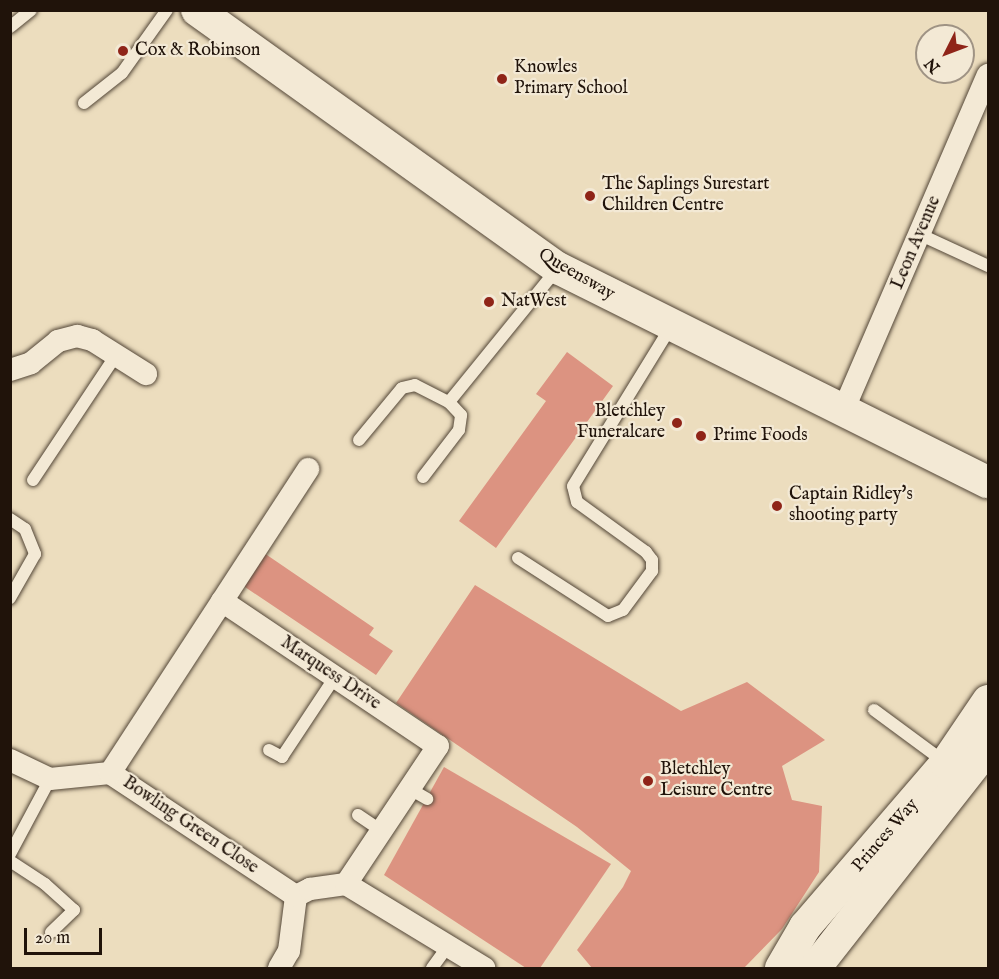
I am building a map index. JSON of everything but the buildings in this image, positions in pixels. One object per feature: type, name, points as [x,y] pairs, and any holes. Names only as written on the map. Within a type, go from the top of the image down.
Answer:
[{"type":"street","name":"Queensway","points":[[197,10],[558,268],[671,327],[988,482]]},
{"type":"street","name":"Leon Avenue","points":[[843,411],[921,235],[988,75]]},
{"type":"street","points":[[10,370],[31,363],[67,337],[92,340],[146,374]]},
{"type":"street","points":[[110,773],[308,469]]},
{"type":"street","name":"Marquess Drive","points":[[222,601],[438,746],[418,794],[382,831]]},
{"type":"street","name":"Princes Way","points":[[781,969],[805,927],[946,763],[988,701]]},
{"type":"street","name":"Princes Way","points":[[815,969],[986,758]]},
{"type":"street","name":"Bowling Green Close","points":[[10,760],[50,778],[110,773],[304,893]]},
{"type":"street","points":[[279,969],[289,951],[304,893],[346,884],[382,831]]},
{"type":"street","points":[[346,884],[484,969]]},
{"type":"lane","points":[[10,27],[31,10]]},
{"type":"lane","points":[[84,103],[122,73],[167,10]]},
{"type":"lane","points":[[921,235],[988,266]]},
{"type":"lane","points":[[448,402],[558,268]]},
{"type":"lane","points":[[518,558],[608,616],[623,610],[652,571],[652,560],[646,552],[578,502],[573,486],[671,327]]},
{"type":"lane","points":[[33,480],[116,355]]},
{"type":"lane","points":[[359,440],[402,388],[415,385],[448,402],[461,415],[459,430],[423,477]]},
{"type":"lane","points":[[10,519],[25,530],[35,554],[10,598]]},
{"type":"lane","points":[[269,750],[282,757],[335,677]]},
{"type":"lane","points":[[874,710],[946,763]]},
{"type":"lane","points":[[10,854],[50,778]]},
{"type":"lane","points":[[358,815],[382,831]]},
{"type":"lane","points":[[10,861],[45,884],[74,910],[51,932]]},
{"type":"lane","points":[[432,969],[447,947]]},
{"type":"place","name":"Cox & Robinson","points":[[123,51]]},
{"type":"place","name":"Knowles Primary School","points":[[502,79]]},
{"type":"place","name":"The Saplings Surestart Children Centre","points":[[590,196]]},
{"type":"place","name":"NatWest","points":[[489,302]]},
{"type":"place","name":"Bletchley Funeralcare","points":[[677,423]]},
{"type":"place","name":"Prime Foods","points":[[701,436]]},
{"type":"place","name":"Captain Ridley's shooting party","points":[[777,506]]},
{"type":"place","name":"Bletchley Leisure Centre","points":[[648,781]]}]
